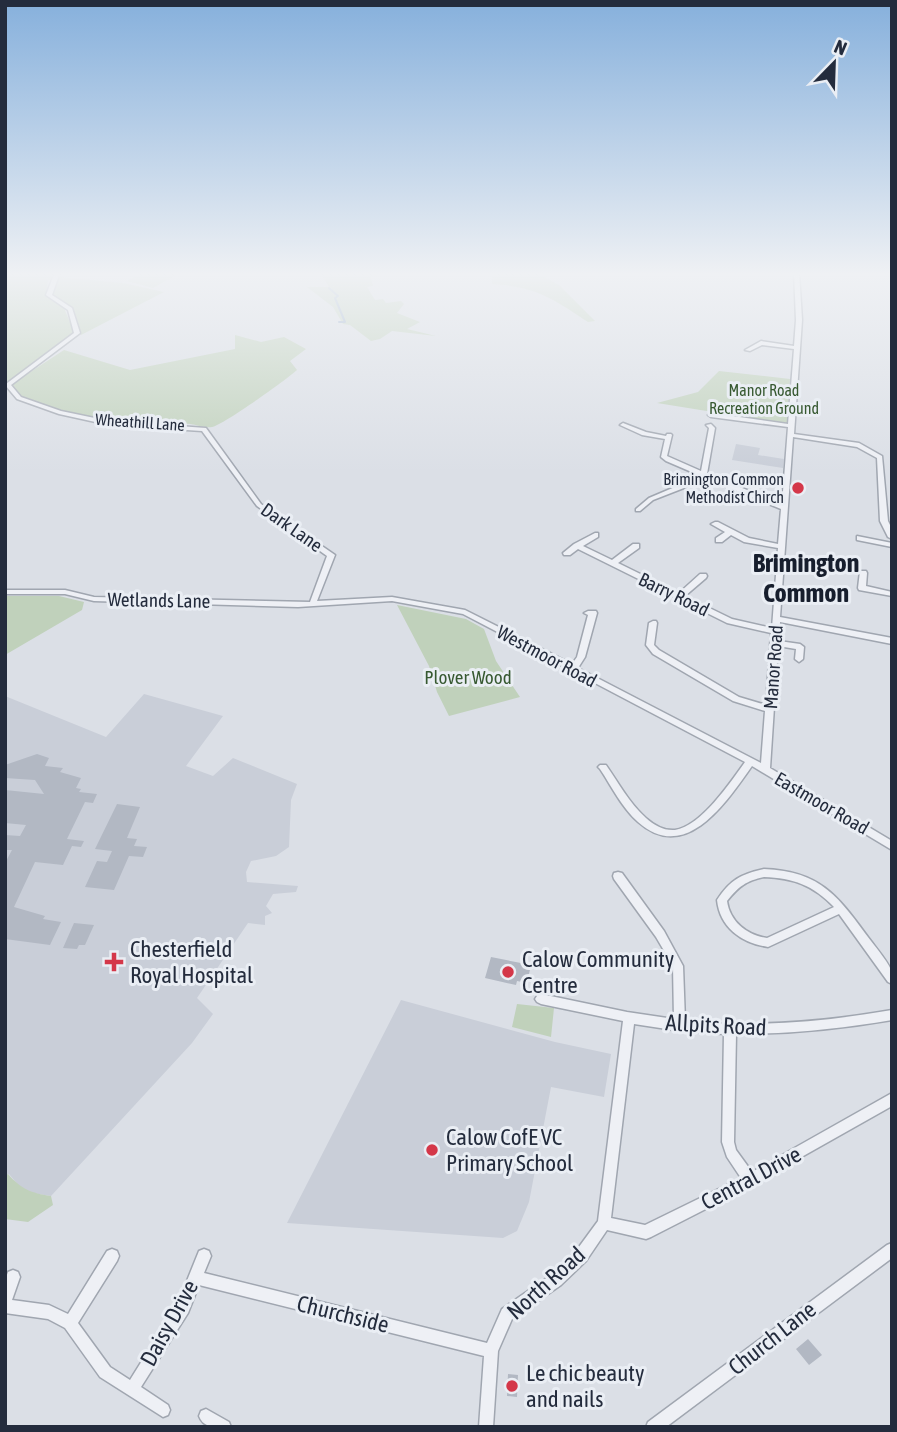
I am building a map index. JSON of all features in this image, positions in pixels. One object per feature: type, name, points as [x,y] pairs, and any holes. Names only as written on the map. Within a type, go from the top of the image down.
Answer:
[{"type":"street","name":"Wheathill Lane","points":[[69,339],[8,385],[19,398],[59,412],[109,423],[198,427]]},
{"type":"street","name":"Manor Road","points":[[765,769],[797,339]]},
{"type":"street","points":[[748,350],[761,343],[796,348]]},
{"type":"street","points":[[711,415],[859,445],[880,457],[885,498],[884,521],[892,537]]},
{"type":"street","points":[[623,425],[644,434],[669,436],[664,457],[784,508]]},
{"type":"street","points":[[706,475],[712,428],[709,425]]},
{"type":"street","name":"Dark Lane","points":[[198,427],[207,430],[217,451],[259,505],[331,555],[313,603]]},
{"type":"street","points":[[638,510],[651,499],[706,475]]},
{"type":"street","points":[[715,524],[753,542],[782,547]]},
{"type":"street","points":[[719,540],[730,532]]},
{"type":"street","points":[[567,553],[596,535]]},
{"type":"street","points":[[860,538],[892,545]]},
{"type":"street","name":"Barry Road","points":[[577,546],[730,621],[775,631]]},
{"type":"street","points":[[612,564],[636,546]]},
{"type":"street","points":[[863,573],[862,588],[892,594]]},
{"type":"street","points":[[680,596],[703,576]]},
{"type":"street","name":"Wetlands Lane","points":[[5,592],[65,592],[94,599],[148,601],[313,603]]},
{"type":"street","name":"Westmoor Road","points":[[313,603],[392,599],[465,612],[765,769]]},
{"type":"street","points":[[572,670],[582,657],[593,614],[589,613]]},
{"type":"street","points":[[776,619],[892,641]]},
{"type":"street","points":[[653,622],[650,645],[656,652],[736,699],[771,709]]},
{"type":"street","points":[[774,643],[800,647],[799,659]]},
{"type":"street","points":[[603,767],[644,823],[661,831],[680,833],[702,822],[749,762]]},
{"type":"street","name":"Eastmoor Road","points":[[765,769],[892,846]]},
{"type":"street","points":[[841,908],[768,943],[757,942],[736,929],[722,909],[722,900],[734,886],[772,870],[798,878],[835,900],[841,908],[892,979]]},
{"type":"street","points":[[618,876],[660,934],[678,966],[680,1026]]},
{"type":"street","name":"Allpits Road","points":[[541,999],[680,1026],[730,1028],[841,1024],[892,1016]]},
{"type":"street","name":"North Road","points":[[486,1427],[491,1351],[507,1314],[556,1280],[581,1256],[604,1223],[629,1017]]},
{"type":"street","points":[[730,1028],[728,1142],[731,1153],[750,1180]]},
{"type":"street","name":"Central Drive","points":[[604,1223],[646,1232],[750,1180],[892,1099]]},
{"type":"street","name":"Church Lane","points":[[653,1427],[892,1250]]},
{"type":"street","points":[[70,1323],[112,1256]]},
{"type":"street","name":"Daisy Drive","points":[[132,1389],[183,1308],[204,1256]]},
{"type":"street","points":[[13,1277],[5,1303],[49,1312],[70,1323],[105,1371],[163,1410]]},
{"type":"street","name":"Churchside","points":[[196,1278],[491,1351]]},
{"type":"street","points":[[206,1416],[224,1427]]},
{"type":"shaded area","points":[[736,444],[760,448],[758,455],[784,459],[783,468],[732,460]]},
{"type":"shaded area","name":"Chesterfield Royal Hospital","points":[[144,694],[223,716],[186,766],[213,776],[233,758],[297,784],[291,800],[289,847],[276,856],[251,861],[246,872],[247,882],[298,886],[296,892],[273,894],[266,906],[272,913],[265,916],[265,925],[248,923],[197,998],[213,1014],[192,1043],[51,1196],[32,1193],[19,1186],[9,1174],[5,1176],[5,696],[106,737]]},
{"type":"shaded area","name":"Calow CofE VC Primary School","points":[[401,1000],[555,1042],[611,1054],[604,1097],[551,1087],[529,1202],[517,1231],[503,1238],[287,1223]]},
{"type":"green space","points":[[5,339],[68,339],[65,342],[5,387]]},
{"type":"green space","points":[[235,339],[261,342],[287,339],[306,349],[290,361],[297,370],[241,411],[212,427],[93,417],[65,412],[40,405],[22,396],[12,384],[64,350],[130,370],[235,349]]},
{"type":"green space","name":"Manor Road Recreation Ground","points":[[719,371],[790,379],[787,424],[657,403],[698,392]]},
{"type":"green space","points":[[5,596],[59,596],[84,602],[82,610],[5,655]]},
{"type":"green space","name":"Plover Wood","points":[[397,605],[466,619],[484,629],[496,661],[520,697],[449,716],[437,692],[429,666]]},
{"type":"green space","points":[[517,1004],[554,1008],[551,1037],[512,1027]]},
{"type":"green space","points":[[8,1174],[27,1190],[51,1196],[53,1205],[28,1222],[5,1219],[5,1176]]},
{"type":"building","name":"Chesterfield Royal Hospital","points":[[37,754],[49,758],[45,766],[63,768],[60,772],[81,778],[76,788],[81,789],[79,792],[97,794],[93,803],[85,802],[67,839],[84,841],[81,847],[72,846],[63,865],[35,862],[14,907],[45,916],[43,919],[61,922],[50,945],[5,939],[5,863],[12,850],[5,850],[5,835],[20,836],[26,825],[5,823],[5,790],[44,794],[35,780],[5,778],[5,765]]},
{"type":"building","points":[[117,804],[140,807],[127,838],[137,839],[134,846],[147,847],[143,857],[129,856],[114,890],[85,887],[97,861],[107,862],[112,851],[95,849]]},
{"type":"building","points":[[74,923],[94,925],[85,945],[79,945],[77,949],[63,948]]},
{"type":"building","name":"Calow Community Centre","points":[[491,957],[531,965],[527,983],[517,981],[516,985],[485,978]]},
{"type":"building","points":[[808,1339],[822,1355],[809,1365],[796,1349]]},
{"type":"building","name":"Le chic beauty and nails","points":[[508,1374],[518,1375],[517,1397],[507,1396]]},
{"type":"place","name":"Brimington Common Methodist Chirch","points":[[798,488]]},
{"type":"place","name":"Chesterfield Royal Hospital","points":[[114,962]]},
{"type":"place","name":"Calow Community Centre","points":[[508,972]]},
{"type":"place","name":"Calow CofE VC Primary School","points":[[432,1150]]},
{"type":"place","name":"Le chic beauty and nails","points":[[512,1386]]},
{"type":"district","name":"Brimington Common","points":[[806,578]]}]
